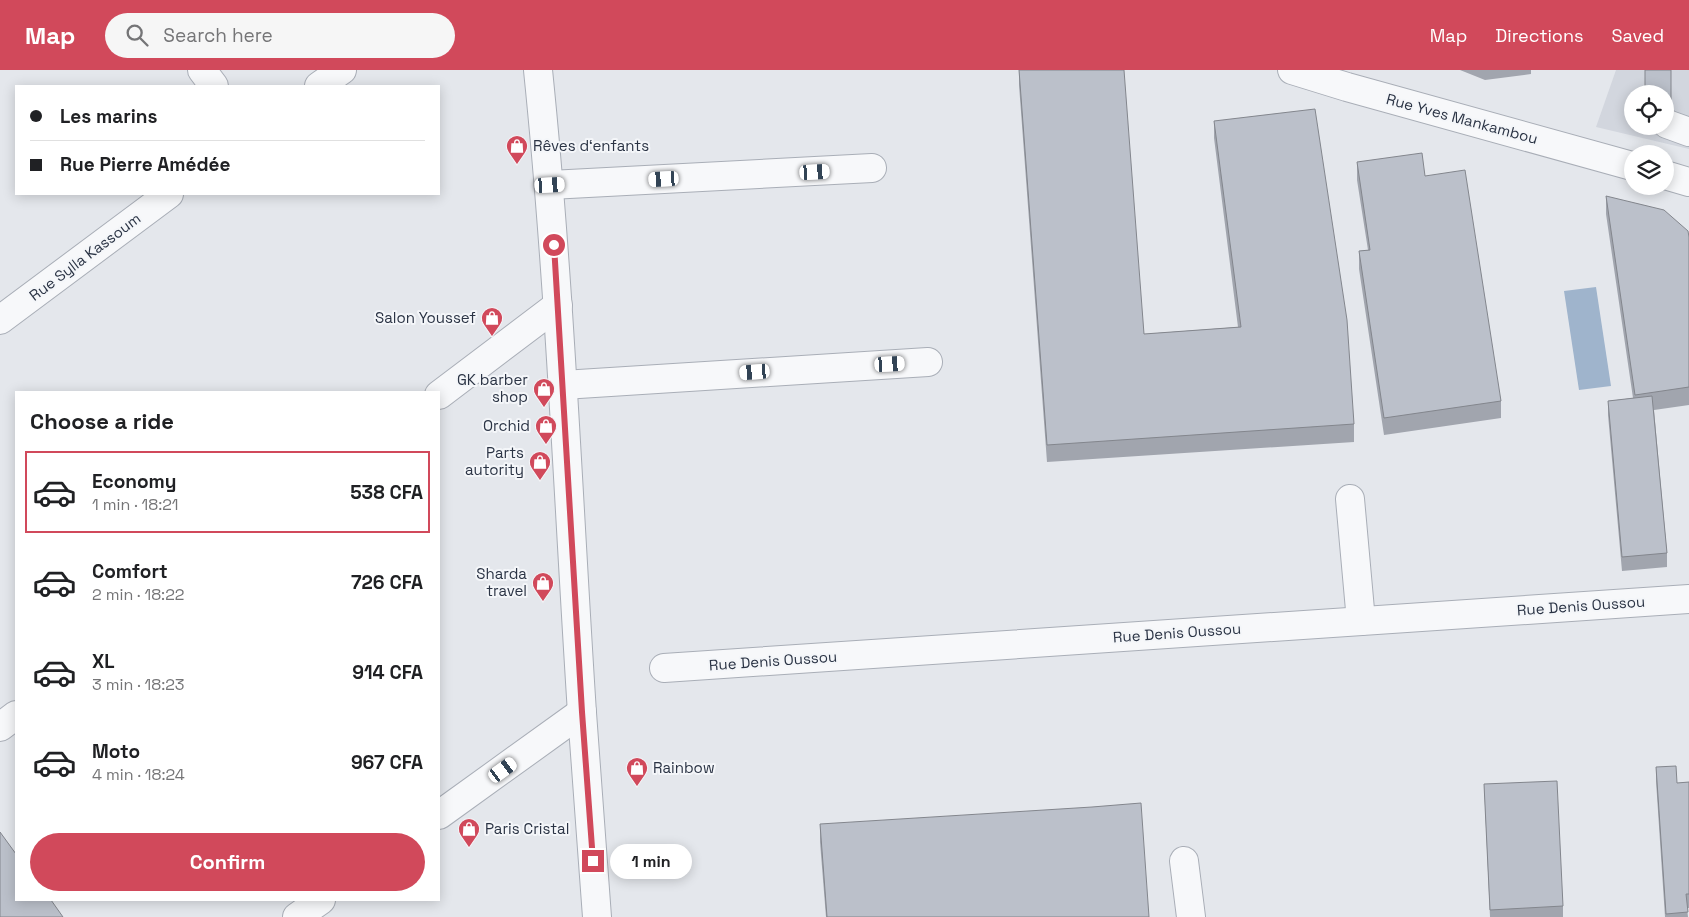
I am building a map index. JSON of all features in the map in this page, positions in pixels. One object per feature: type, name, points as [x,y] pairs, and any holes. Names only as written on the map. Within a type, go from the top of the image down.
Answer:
[{"type":"street","points":[[202,70],[213,85]]},
{"type":"street","points":[[320,85],[342,70]]},
{"type":"street","points":[[538,70],[550,185],[564,384],[582,712],[597,917]]},
{"type":"street","name":"Rue Yves Mankambou","points":[[1292,70],[1624,164]]},
{"type":"street","points":[[1674,127],[1689,132]]},
{"type":"street","points":[[550,185],[872,168]]},
{"type":"street","points":[[1674,178],[1689,182]]},
{"type":"street","name":"Rue Sylla Kassoum","points":[[0,320],[168,195]]},
{"type":"street","points":[[440,394],[558,305]]},
{"type":"street","points":[[564,384],[928,362]]},
{"type":"street","points":[[1350,499],[1361,621]]},
{"type":"street","name":"Rue Denis Oussou","points":[[664,668],[1689,599]]},
{"type":"street","points":[[440,814],[582,712]]},
{"type":"street","points":[[0,727],[15,716]]},
{"type":"street","points":[[1184,861],[1191,917]]},
{"type":"street","points":[[297,917],[320,901]]},
{"type":"shaded area","points":[[1616,70],[1689,70],[1689,149],[1630,135],[1674,135],[1674,85],[1624,85],[1624,134],[1596,127]]},
{"type":"water","points":[[1596,287],[1611,386],[1579,390],[1564,291]]},
{"type":"building","points":[[1019,70],[1124,70],[1144,334],[1241,327],[1214,121],[1315,109],[1347,320],[1354,424],[1047,445]]},
{"type":"building","points":[[1645,70],[1671,70],[1671,85],[1645,85]]},
{"type":"building","points":[[1422,153],[1425,176],[1465,170],[1501,401],[1384,418],[1359,251],[1370,250],[1357,162]]},
{"type":"building","points":[[1606,196],[1664,210],[1688,231],[1689,387],[1635,395]]},
{"type":"building","points":[[1652,396],[1667,553],[1622,557],[1608,401]]},
{"type":"building","points":[[1676,766],[1677,783],[1689,782],[1689,894],[1686,894],[1688,912],[1666,914],[1656,767]]},
{"type":"building","points":[[1557,781],[1563,906],[1490,910],[1484,784]]},
{"type":"building","points":[[1141,803],[1149,917],[827,917],[820,824]]},
{"type":"building","points":[[0,832],[15,853],[15,901],[52,901],[63,917],[0,917]]},
{"type":"place","name":"Rêves d‘enfants","points":[[517,165]]},
{"type":"place","name":"Salon Youssef","points":[[492,337]]},
{"type":"place","name":"GK barber shop","points":[[544,408]]},
{"type":"place","name":"Orchid","points":[[546,445]]},
{"type":"place","name":"Parts autority","points":[[540,481]]},
{"type":"place","name":"Sharda travel","points":[[543,602]]},
{"type":"place","name":"Rainbow","points":[[637,787]]},
{"type":"place","name":"Paris Cristal","points":[[469,848]]},
{"type":"route","points":[[554,245],[564,384],[582,712],[593,861]]}]
